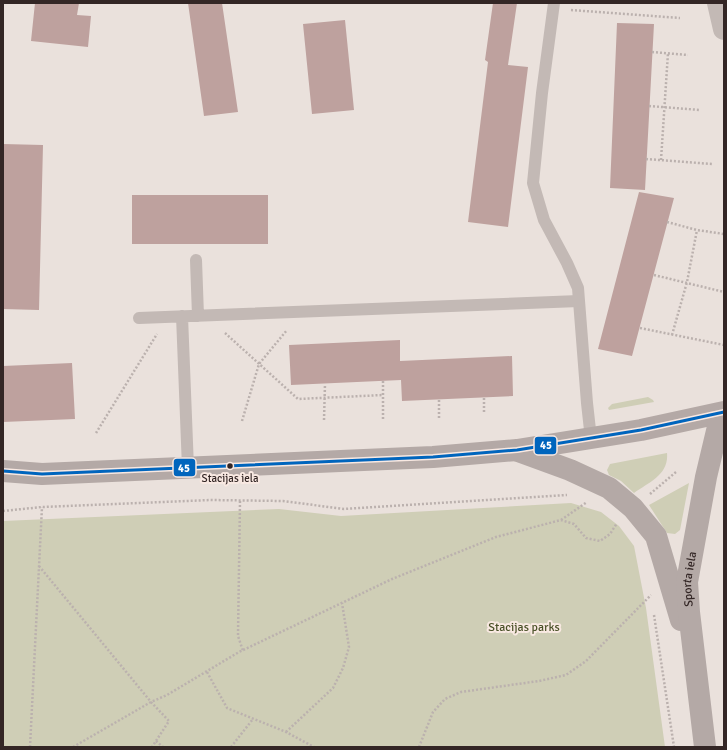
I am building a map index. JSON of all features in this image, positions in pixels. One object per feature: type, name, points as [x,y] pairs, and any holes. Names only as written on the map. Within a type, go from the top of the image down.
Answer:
[{"type":"main road","points":[[3,471],[28,474],[188,468],[433,457],[516,450],[591,439],[669,425],[723,410]]},
{"type":"main road","name":"Sporta iela","points":[[705,747],[689,612],[688,582],[706,477],[723,410]]},
{"type":"main road","points":[[516,450],[570,470],[609,488],[633,508],[644,520],[656,536],[696,667]]},
{"type":"main road","points":[[3,479],[28,474]]},
{"type":"street","points":[[718,3],[724,29]]},
{"type":"lane","points":[[554,6],[542,93],[533,183],[544,220],[567,263],[578,288],[591,439]]},
{"type":"lane","points":[[196,260],[202,316]]},
{"type":"lane","points":[[139,318],[579,301]]},
{"type":"lane","points":[[182,316],[188,468]]},
{"type":"path","points":[[554,6],[680,18]]},
{"type":"path","points":[[652,52],[688,55]]},
{"type":"path","points":[[661,160],[668,53]]},
{"type":"path","points":[[649,106],[700,110]]},
{"type":"path","points":[[646,159],[712,164]]},
{"type":"path","points":[[668,222],[697,230],[724,234]]},
{"type":"path","points":[[672,335],[687,282],[697,230]]},
{"type":"path","points":[[654,275],[724,292]]},
{"type":"path","points":[[242,421],[259,364],[302,312]]},
{"type":"path","points":[[202,316],[298,399],[383,395]]},
{"type":"path","points":[[96,433],[168,317]]},
{"type":"path","points":[[640,328],[724,345]]},
{"type":"path","points":[[383,381],[383,419]]},
{"type":"path","points":[[324,420],[325,384]]},
{"type":"path","points":[[484,398],[484,414]]},
{"type":"path","points":[[439,400],[439,418]]},
{"type":"path","points":[[3,511],[42,507],[210,500],[283,501],[344,509],[552,495],[574,495]]},
{"type":"path","points":[[73,747],[151,702],[167,695],[243,650],[392,579],[496,537],[561,520],[591,500],[585,498]]},
{"type":"path","points":[[240,501],[238,636],[243,650]]},
{"type":"path","points":[[30,747],[42,507]]},
{"type":"path","points":[[561,520],[574,524],[586,538],[600,541],[610,534],[620,518]]},
{"type":"path","points":[[38,566],[168,721],[152,747]]},
{"type":"path","points":[[650,588],[652,602]]},
{"type":"path","points":[[418,747],[433,712],[445,699],[461,692],[539,681],[566,675],[586,661],[651,595]]},
{"type":"path","points":[[286,732],[333,688],[343,668],[349,647],[342,603]]},
{"type":"path","points":[[653,610],[674,747]]},
{"type":"path","points":[[207,672],[227,708],[286,732],[314,747]]},
{"type":"path","points":[[230,747],[253,719]]},
{"type":"path","points":[[156,741],[163,747]]},
{"type":"green space","points":[[648,397],[654,402],[609,410],[608,408],[612,404]]},
{"type":"green space","points":[[667,453],[665,467],[657,477],[634,493],[621,481],[609,475],[607,470],[610,464]]},
{"type":"green space","points":[[689,483],[680,530],[675,534],[667,533],[649,505]]},
{"type":"green space","name":"Stacijas parks","points":[[571,503],[601,512],[619,526],[634,546],[646,608],[665,747],[3,747],[3,521],[279,509],[341,516]]},
{"type":"building","points":[[35,3],[79,3],[77,15],[91,16],[88,47],[31,41]]},
{"type":"building","points":[[188,3],[222,3],[238,112],[204,116]]},
{"type":"building","points":[[493,3],[517,3],[508,65],[528,67],[508,227],[468,222],[488,62],[485,60]]},
{"type":"building","points":[[345,20],[354,110],[312,114],[303,24]]},
{"type":"building","points":[[617,23],[654,24],[645,190],[610,188]]},
{"type":"building","points":[[3,144],[43,145],[39,310],[3,309]]},
{"type":"building","points":[[639,192],[674,198],[632,356],[598,349]]},
{"type":"building","points":[[132,195],[268,195],[268,244],[132,244]]},
{"type":"building","points":[[400,340],[400,361],[512,356],[513,396],[402,401],[401,380],[291,385],[289,345]]},
{"type":"building","points":[[72,363],[75,419],[3,422],[3,366]]},
{"type":"transit line","name":"45","points":[[3,471],[42,474],[433,457],[517,450],[641,430],[724,412]]},
{"type":"place","name":"Stacijas iela","points":[[230,466]]}]
